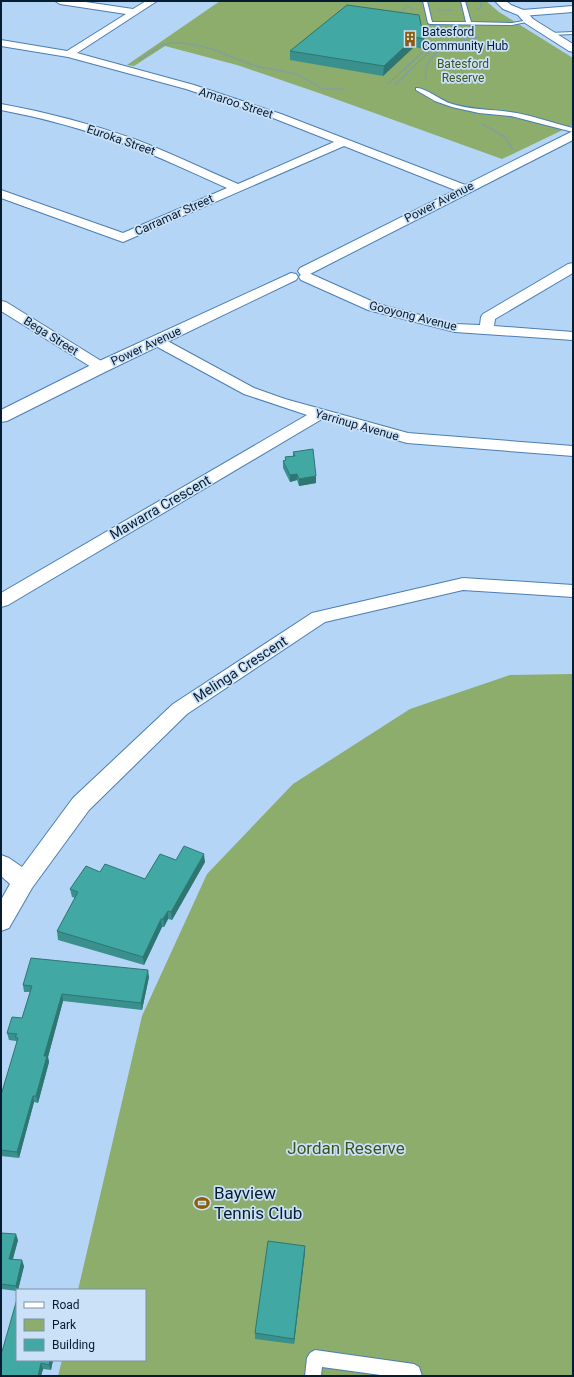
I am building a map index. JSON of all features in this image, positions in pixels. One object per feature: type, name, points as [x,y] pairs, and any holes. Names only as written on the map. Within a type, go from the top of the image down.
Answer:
[{"type":"street","points":[[60,1],[135,12]]},
{"type":"street","points":[[69,54],[152,1]]},
{"type":"street","points":[[500,1],[573,49]]},
{"type":"street","points":[[525,17],[573,9]]},
{"type":"street","name":"Amaroo Street","points":[[1,43],[69,54],[190,87],[276,116],[464,189]]},
{"type":"street","name":"Euroka Street","points":[[1,107],[62,120],[114,136],[171,158],[237,188]]},
{"type":"street","name":"Power Avenue","points":[[1,418],[101,367],[301,275],[464,189],[573,135]]},
{"type":"street","name":"Carramar Street","points":[[1,194],[123,238],[344,142]]},
{"type":"street","points":[[487,330],[488,317],[573,267]]},
{"type":"street","name":"Gooyong Avenue","points":[[301,275],[373,307],[455,328],[573,336]]},
{"type":"street","name":"Bega Street","points":[[1,305],[101,367]]},
{"type":"street","name":"Yarrinup Avenue","points":[[157,341],[249,391],[319,414],[407,438],[573,451]]},
{"type":"street","name":"Mawarra Crescent","points":[[1,600],[319,414]]},
{"type":"street","name":"Melinga Crescent","points":[[1,922],[24,881],[81,804],[180,709],[319,617],[463,584],[573,591]]},
{"type":"street","points":[[1,864],[24,881]]},
{"type":"lane","points":[[425,1],[430,23],[512,24],[525,17]]},
{"type":"lane","points":[[463,1],[469,23]]},
{"type":"lane","points":[[550,34],[573,33]]},
{"type":"lane","points":[[418,89],[437,100],[454,106],[478,111],[511,114],[573,130]]},
{"type":"lane","points":[[313,1376],[314,1358],[414,1372],[414,1376]]},
{"type":"path","points":[[394,18],[407,6],[410,6],[417,11]]},
{"type":"path","points":[[388,84],[426,49],[426,30]]},
{"type":"path","points":[[395,85],[430,51],[475,35],[482,35]]},
{"type":"path","points":[[127,69],[160,45],[170,43],[196,45],[222,51],[256,66],[291,71],[301,75],[320,88],[333,90],[344,89]]},
{"type":"path","points":[[424,50],[438,53]]},
{"type":"path","points":[[407,65],[413,66]]},
{"type":"green space","name":"Batesford Reserve","points":[[220,1],[486,1],[499,12],[573,58],[573,125],[502,159],[237,65],[165,46],[134,66],[127,65]]},
{"type":"green space","name":"Jordan Reserve","points":[[573,674],[573,1376],[58,1376],[62,1361],[146,1361],[146,1289],[78,1289],[142,1016],[207,874],[293,784],[410,709],[510,675]]},
{"type":"building","points":[[347,5],[419,15],[424,39],[415,37],[384,66],[290,51]]},
{"type":"building","points":[[313,449],[316,476],[299,479],[297,474],[290,475],[283,461],[286,460],[285,457],[295,456],[293,452]]},
{"type":"building","points":[[184,846],[204,854],[171,912],[168,911],[163,919],[161,919],[143,957],[57,931],[78,892],[70,889],[86,866],[100,872],[105,864],[145,879],[160,854],[176,860]]},
{"type":"building","points":[[31,958],[148,970],[141,1003],[62,994],[44,1056],[47,1056],[36,1096],[33,1096],[17,1152],[1,1150],[1,1095],[18,1038],[15,1037],[17,1034],[7,1033],[12,1017],[22,1018],[32,986],[23,985]]},
{"type":"building","points":[[1,1233],[16,1234],[9,1259],[22,1260],[16,1286],[1,1284]]},
{"type":"building","points":[[268,1241],[305,1246],[294,1339],[255,1333]]},
{"type":"building","points":[[16,1302],[16,1361],[50,1361],[49,1365],[41,1363],[38,1376],[1,1376],[1,1355]]},
{"type":"place","name":"Batesford Community Hub","points":[[410,39]]},
{"type":"place","name":"Bayview Tennis Club","points":[[202,1203]]}]
